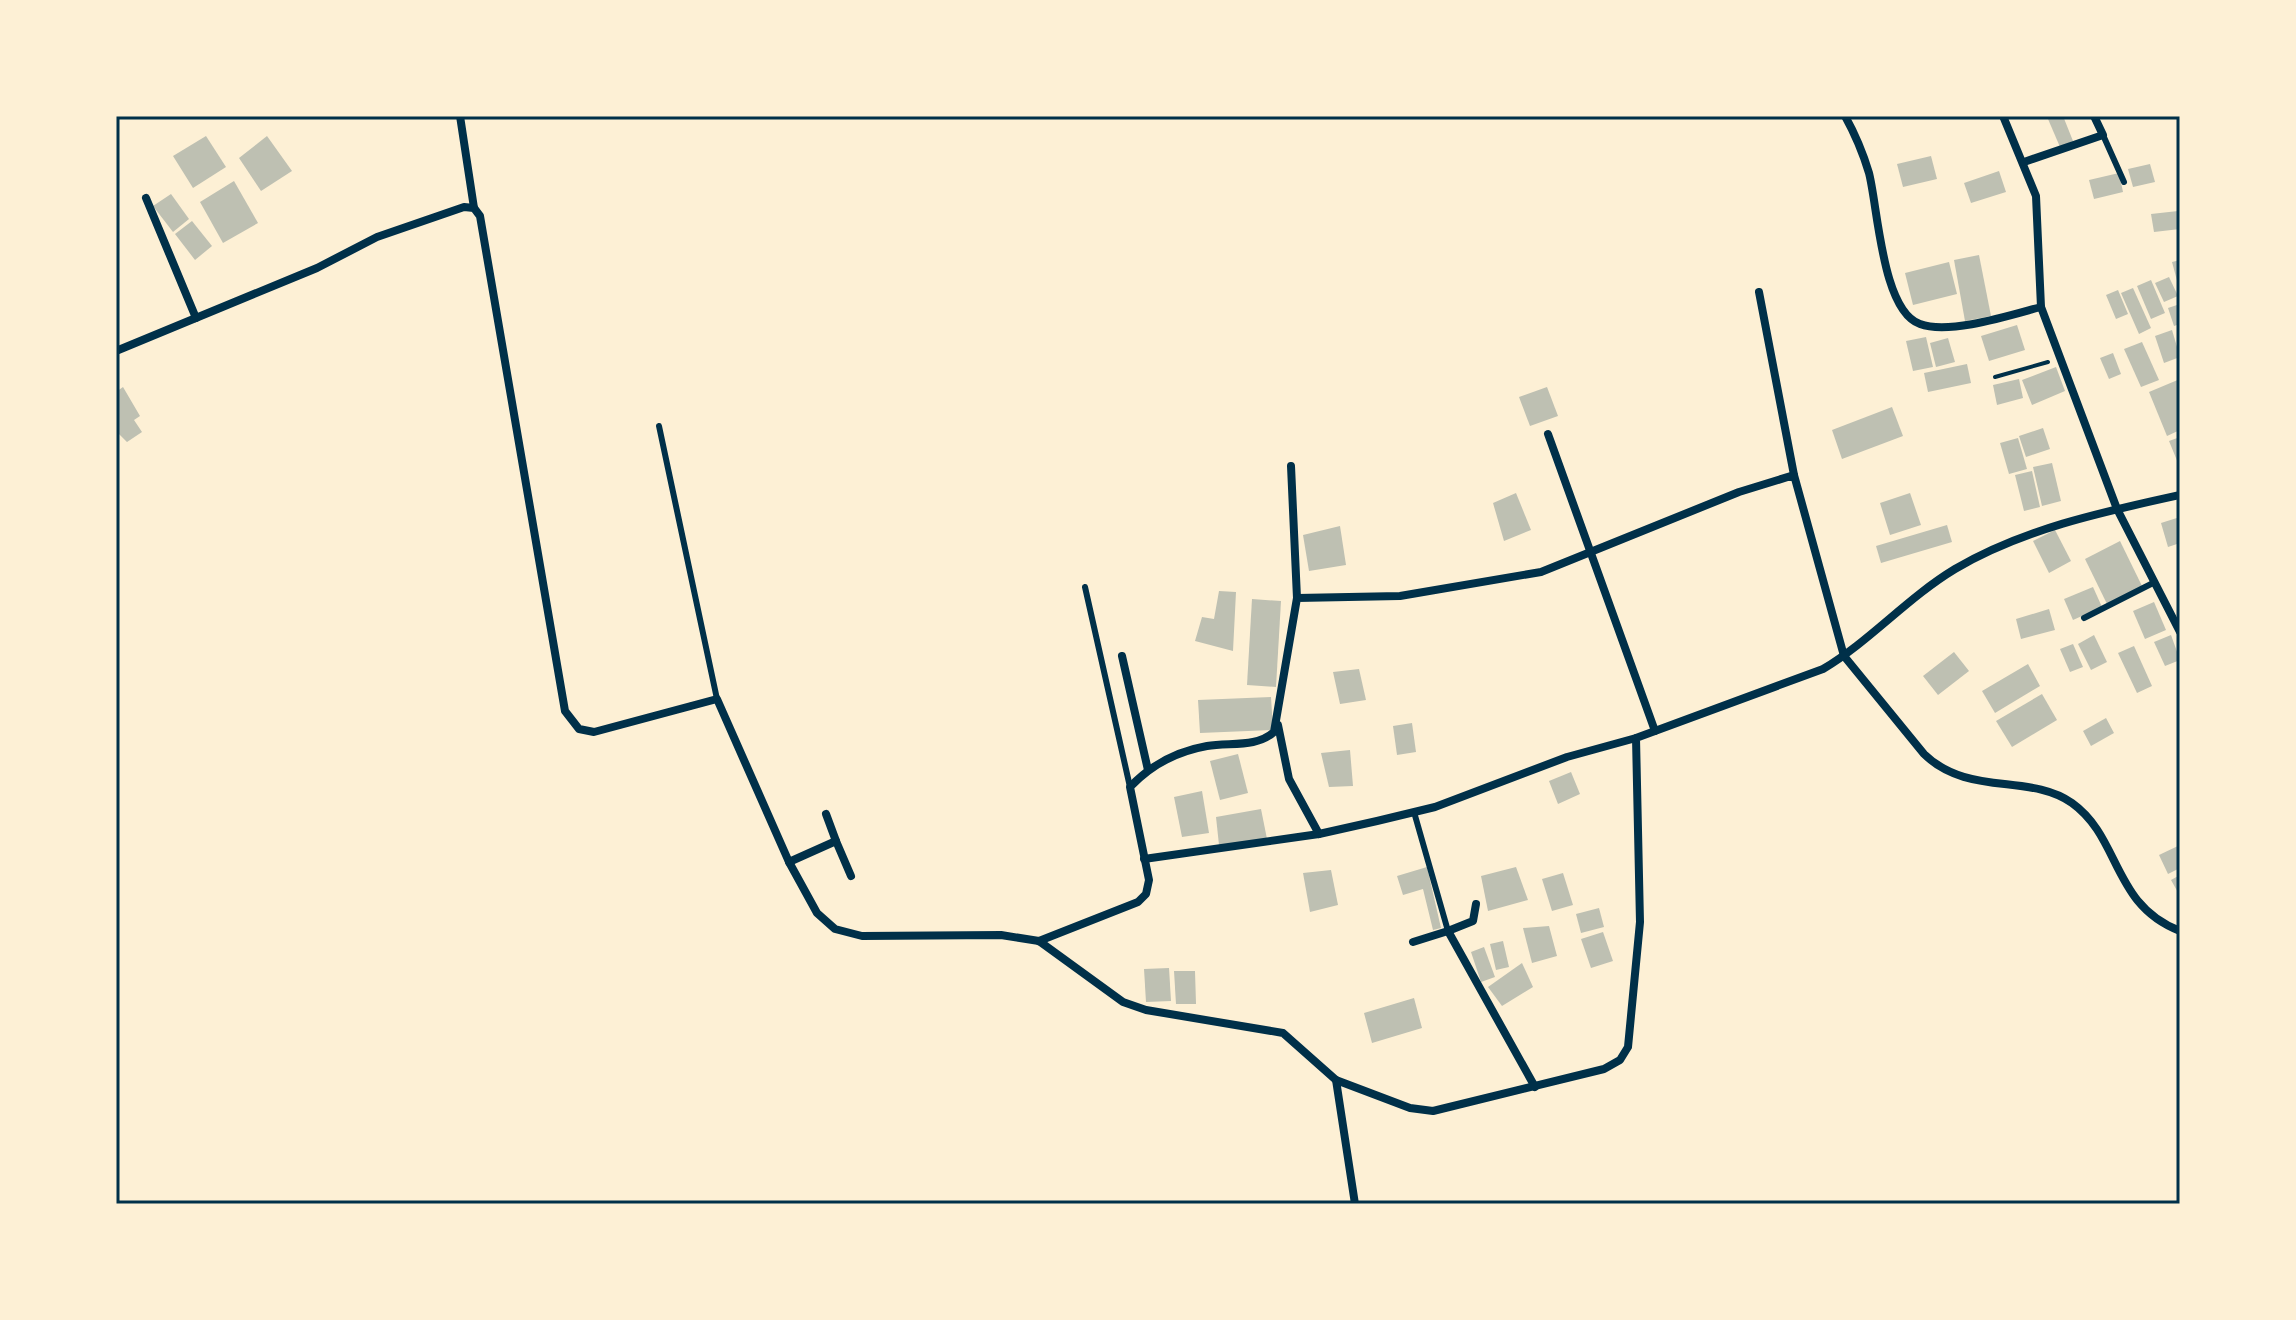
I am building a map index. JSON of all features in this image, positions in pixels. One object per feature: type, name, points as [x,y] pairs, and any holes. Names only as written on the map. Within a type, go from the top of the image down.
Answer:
[{"type":"street","points":[[460,116],[565,711],[572,723],[594,732],[717,699],[789,862],[817,913],[835,929],[862,936],[1001,935],[1039,941],[1123,1002],[1146,1010],[1283,1033],[1336,1080],[1410,1108],[1433,1111],[1535,1087],[1604,1069],[1620,1060],[1628,1047],[1640,922],[1636,738]]},
{"type":"street","points":[[1845,116],[1869,173],[1882,250],[1905,313],[1920,324],[1951,327],[2041,307]]},
{"type":"street","points":[[2003,116],[2024,162],[2037,204],[2041,307],[2117,509],[2180,632]]},
{"type":"street","points":[[2024,162],[2103,135],[2094,116]]},
{"type":"street","points":[[146,198],[196,318]]},
{"type":"street","points":[[116,351],[317,268],[377,237],[464,207],[474,208]]},
{"type":"street","points":[[1759,292],[1794,475],[1844,656],[1933,762],[1980,782],[2058,795],[2079,808],[2134,898],[2151,917],[2180,931]]},
{"type":"street","points":[[1548,434],[1655,731]]},
{"type":"street","points":[[1291,466],[1297,598],[1278,725],[1289,779],[1319,834]]},
{"type":"street","points":[[1297,598],[1400,596],[1483,585],[1541,572],[1739,492],[1794,475]]},
{"type":"street","points":[[1144,859],[1319,834],[1414,812],[1567,757],[1636,738],[1823,669],[1844,656],[1896,609],[1954,570],[2016,538],[2117,509],[2180,495]]},
{"type":"street","points":[[1122,656],[1148,770]]},
{"type":"street","points":[[1039,941],[1138,902],[1146,894],[1149,880],[1130,787],[1148,770],[1189,750],[1258,742],[1267,738],[1278,725]]},
{"type":"street","points":[[826,814],[851,876]]},
{"type":"street","points":[[789,862],[836,841]]},
{"type":"street","points":[[1413,942],[1473,921],[1476,904]]},
{"type":"street","points":[[1448,931],[1535,1087]]},
{"type":"street","points":[[1336,1080],[1355,1204]]},
{"type":"lane","points":[[2103,135],[2124,182]]},
{"type":"lane","points":[[659,426],[717,699]]},
{"type":"lane","points":[[2084,618],[2155,582]]},
{"type":"lane","points":[[1085,587],[1130,787]]},
{"type":"lane","points":[[1414,812],[1448,931]]},
{"type":"path","points":[[1995,377],[2062,358]]},
{"type":"building","points":[[2063,116],[2073,141],[2060,147],[2048,119]]},
{"type":"building","points":[[206,136],[226,167],[193,188],[173,156]]},
{"type":"building","points":[[267,136],[292,171],[261,191],[239,158]]},
{"type":"building","points":[[1931,156],[1937,179],[1903,187],[1897,164]]},
{"type":"building","points":[[2150,164],[2155,182],[2133,187],[2128,169]]},
{"type":"building","points":[[1999,171],[2006,192],[1971,203],[1964,183]]},
{"type":"building","points":[[2119,173],[2123,192],[2094,199],[2089,180]]},
{"type":"building","points":[[234,181],[258,223],[223,243],[200,202]]},
{"type":"building","points":[[171,194],[189,219],[173,232],[153,206]]},
{"type":"building","points":[[2178,211],[2180,229],[2154,232],[2151,214]]},
{"type":"building","points":[[192,221],[212,246],[195,260],[175,234]]},
{"type":"building","points":[[1979,255],[1991,316],[1965,321],[1954,260]]},
{"type":"building","points":[[2180,260],[2180,288],[2179,288],[2172,262]]},
{"type":"building","points":[[1949,262],[1957,294],[1913,305],[1905,273]]},
{"type":"building","points":[[2169,277],[2178,296],[2164,302],[2155,283]]},
{"type":"building","points":[[2151,280],[2165,313],[2151,319],[2137,286]]},
{"type":"building","points":[[2133,288],[2151,328],[2139,334],[2121,293]]},
{"type":"building","points":[[2118,290],[2128,314],[2116,319],[2106,295]]},
{"type":"building","points":[[2180,304],[2180,324],[2174,326],[2168,308]]},
{"type":"building","points":[[2017,325],[2025,350],[1989,361],[1981,336]]},
{"type":"building","points":[[2172,330],[2180,357],[2164,363],[2155,336]]},
{"type":"building","points":[[1926,337],[1933,367],[1913,371],[1906,341]]},
{"type":"building","points":[[1948,338],[1955,362],[1936,367],[1930,343]]},
{"type":"building","points":[[2142,342],[2159,380],[2141,387],[2124,349]]},
{"type":"building","points":[[2113,353],[2121,374],[2109,379],[2100,358]]},
{"type":"building","points":[[1967,364],[1971,383],[1928,392],[1924,373]]},
{"type":"building","points":[[2056,367],[2065,391],[2032,405],[2022,380]]},
{"type":"building","points":[[2019,379],[2023,398],[1997,405],[1993,385]]},
{"type":"building","points":[[2180,379],[2180,430],[2167,436],[2149,392]]},
{"type":"building","points":[[123,387],[140,416],[134,420],[142,432],[127,442],[116,431],[116,392]]},
{"type":"building","points":[[1547,387],[1558,416],[1530,426],[1519,397]]},
{"type":"building","points":[[1892,407],[1903,436],[1842,459],[1832,430]]},
{"type":"building","points":[[2043,428],[2050,449],[2026,457],[2019,436]]},
{"type":"building","points":[[2180,437],[2180,462],[2178,463],[2169,441]]},
{"type":"building","points":[[2018,438],[2027,469],[2009,474],[2000,443]]},
{"type":"building","points":[[2052,463],[2061,501],[2042,506],[2033,467]]},
{"type":"building","points":[[2032,471],[2040,507],[2024,511],[2015,475]]},
{"type":"building","points":[[1516,493],[1531,530],[1504,541],[1493,503]]},
{"type":"building","points":[[1910,493],[1921,525],[1890,535],[1880,503]]},
{"type":"building","points":[[2180,517],[2180,543],[2168,547],[2161,523]]},
{"type":"building","points":[[1947,525],[1952,542],[1881,563],[1876,546]]},
{"type":"building","points":[[1340,526],[1346,565],[1309,571],[1303,535]]},
{"type":"building","points":[[2055,530],[2071,561],[2049,573],[2033,541]]},
{"type":"building","points":[[2120,541],[2142,586],[2107,604],[2085,559]]},
{"type":"building","points":[[2093,587],[2102,607],[2073,620],[2064,599]]},
{"type":"building","points":[[1219,591],[1236,592],[1233,651],[1195,641],[1202,617],[1214,619]]},
{"type":"building","points":[[1252,599],[1281,601],[1276,687],[1247,685]]},
{"type":"building","points":[[2154,602],[2166,630],[2145,639],[2133,611]]},
{"type":"building","points":[[2049,609],[2055,630],[2021,639],[2016,619]]},
{"type":"building","points":[[2094,635],[2107,662],[2091,670],[2078,644]]},
{"type":"building","points":[[2171,635],[2180,660],[2165,666],[2154,642]]},
{"type":"building","points":[[2073,644],[2083,667],[2070,672],[2060,649]]},
{"type":"building","points":[[2134,646],[2152,686],[2137,693],[2118,653]]},
{"type":"building","points":[[1954,652],[1969,671],[1938,695],[1923,676]]},
{"type":"building","points":[[2028,664],[2040,686],[1995,713],[1982,691]]},
{"type":"building","points":[[1359,669],[1366,700],[1340,704],[1333,672]]},
{"type":"building","points":[[2042,694],[2057,720],[2012,747],[1996,721]]},
{"type":"building","points":[[1271,697],[1273,730],[1200,733],[1198,700]]},
{"type":"building","points":[[2106,718],[2114,733],[2091,746],[2083,731]]},
{"type":"building","points":[[1412,723],[1416,752],[1397,755],[1393,726]]},
{"type":"building","points":[[1350,750],[1353,786],[1329,787],[1321,753]]},
{"type":"building","points":[[1238,754],[1248,793],[1220,800],[1210,761]]},
{"type":"building","points":[[1571,772],[1580,794],[1558,804],[1549,781]]},
{"type":"building","points":[[1202,791],[1209,833],[1182,837],[1174,797]]},
{"type":"building","points":[[1261,809],[1267,839],[1219,845],[1216,817]]},
{"type":"building","points":[[2180,845],[2180,868],[2168,874],[2159,855]]},
{"type":"building","points":[[1427,867],[1441,928],[1433,930],[1423,889],[1403,895],[1397,876]]},
{"type":"building","points":[[1516,867],[1528,900],[1488,911],[1481,876]]},
{"type":"building","points":[[1331,870],[1338,905],[1310,912],[1303,873]]},
{"type":"building","points":[[1563,873],[1573,905],[1552,911],[1542,879]]},
{"type":"building","points":[[2180,875],[2180,896],[2171,880]]},
{"type":"building","points":[[1599,908],[1604,927],[1581,933],[1576,914]]},
{"type":"building","points":[[1549,926],[1557,956],[1532,963],[1523,928]]},
{"type":"building","points":[[1603,932],[1613,961],[1591,968],[1581,939]]},
{"type":"building","points":[[1503,941],[1509,967],[1496,970],[1490,944]]},
{"type":"building","points":[[1484,947],[1495,977],[1481,982],[1471,952]]},
{"type":"building","points":[[1522,963],[1533,987],[1502,1006],[1488,987]]},
{"type":"building","points":[[1169,968],[1171,1001],[1146,1002],[1144,969]]},
{"type":"building","points":[[1174,971],[1195,971],[1196,1004],[1176,1004]]},
{"type":"building","points":[[1414,998],[1422,1028],[1372,1043],[1364,1013]]}]
